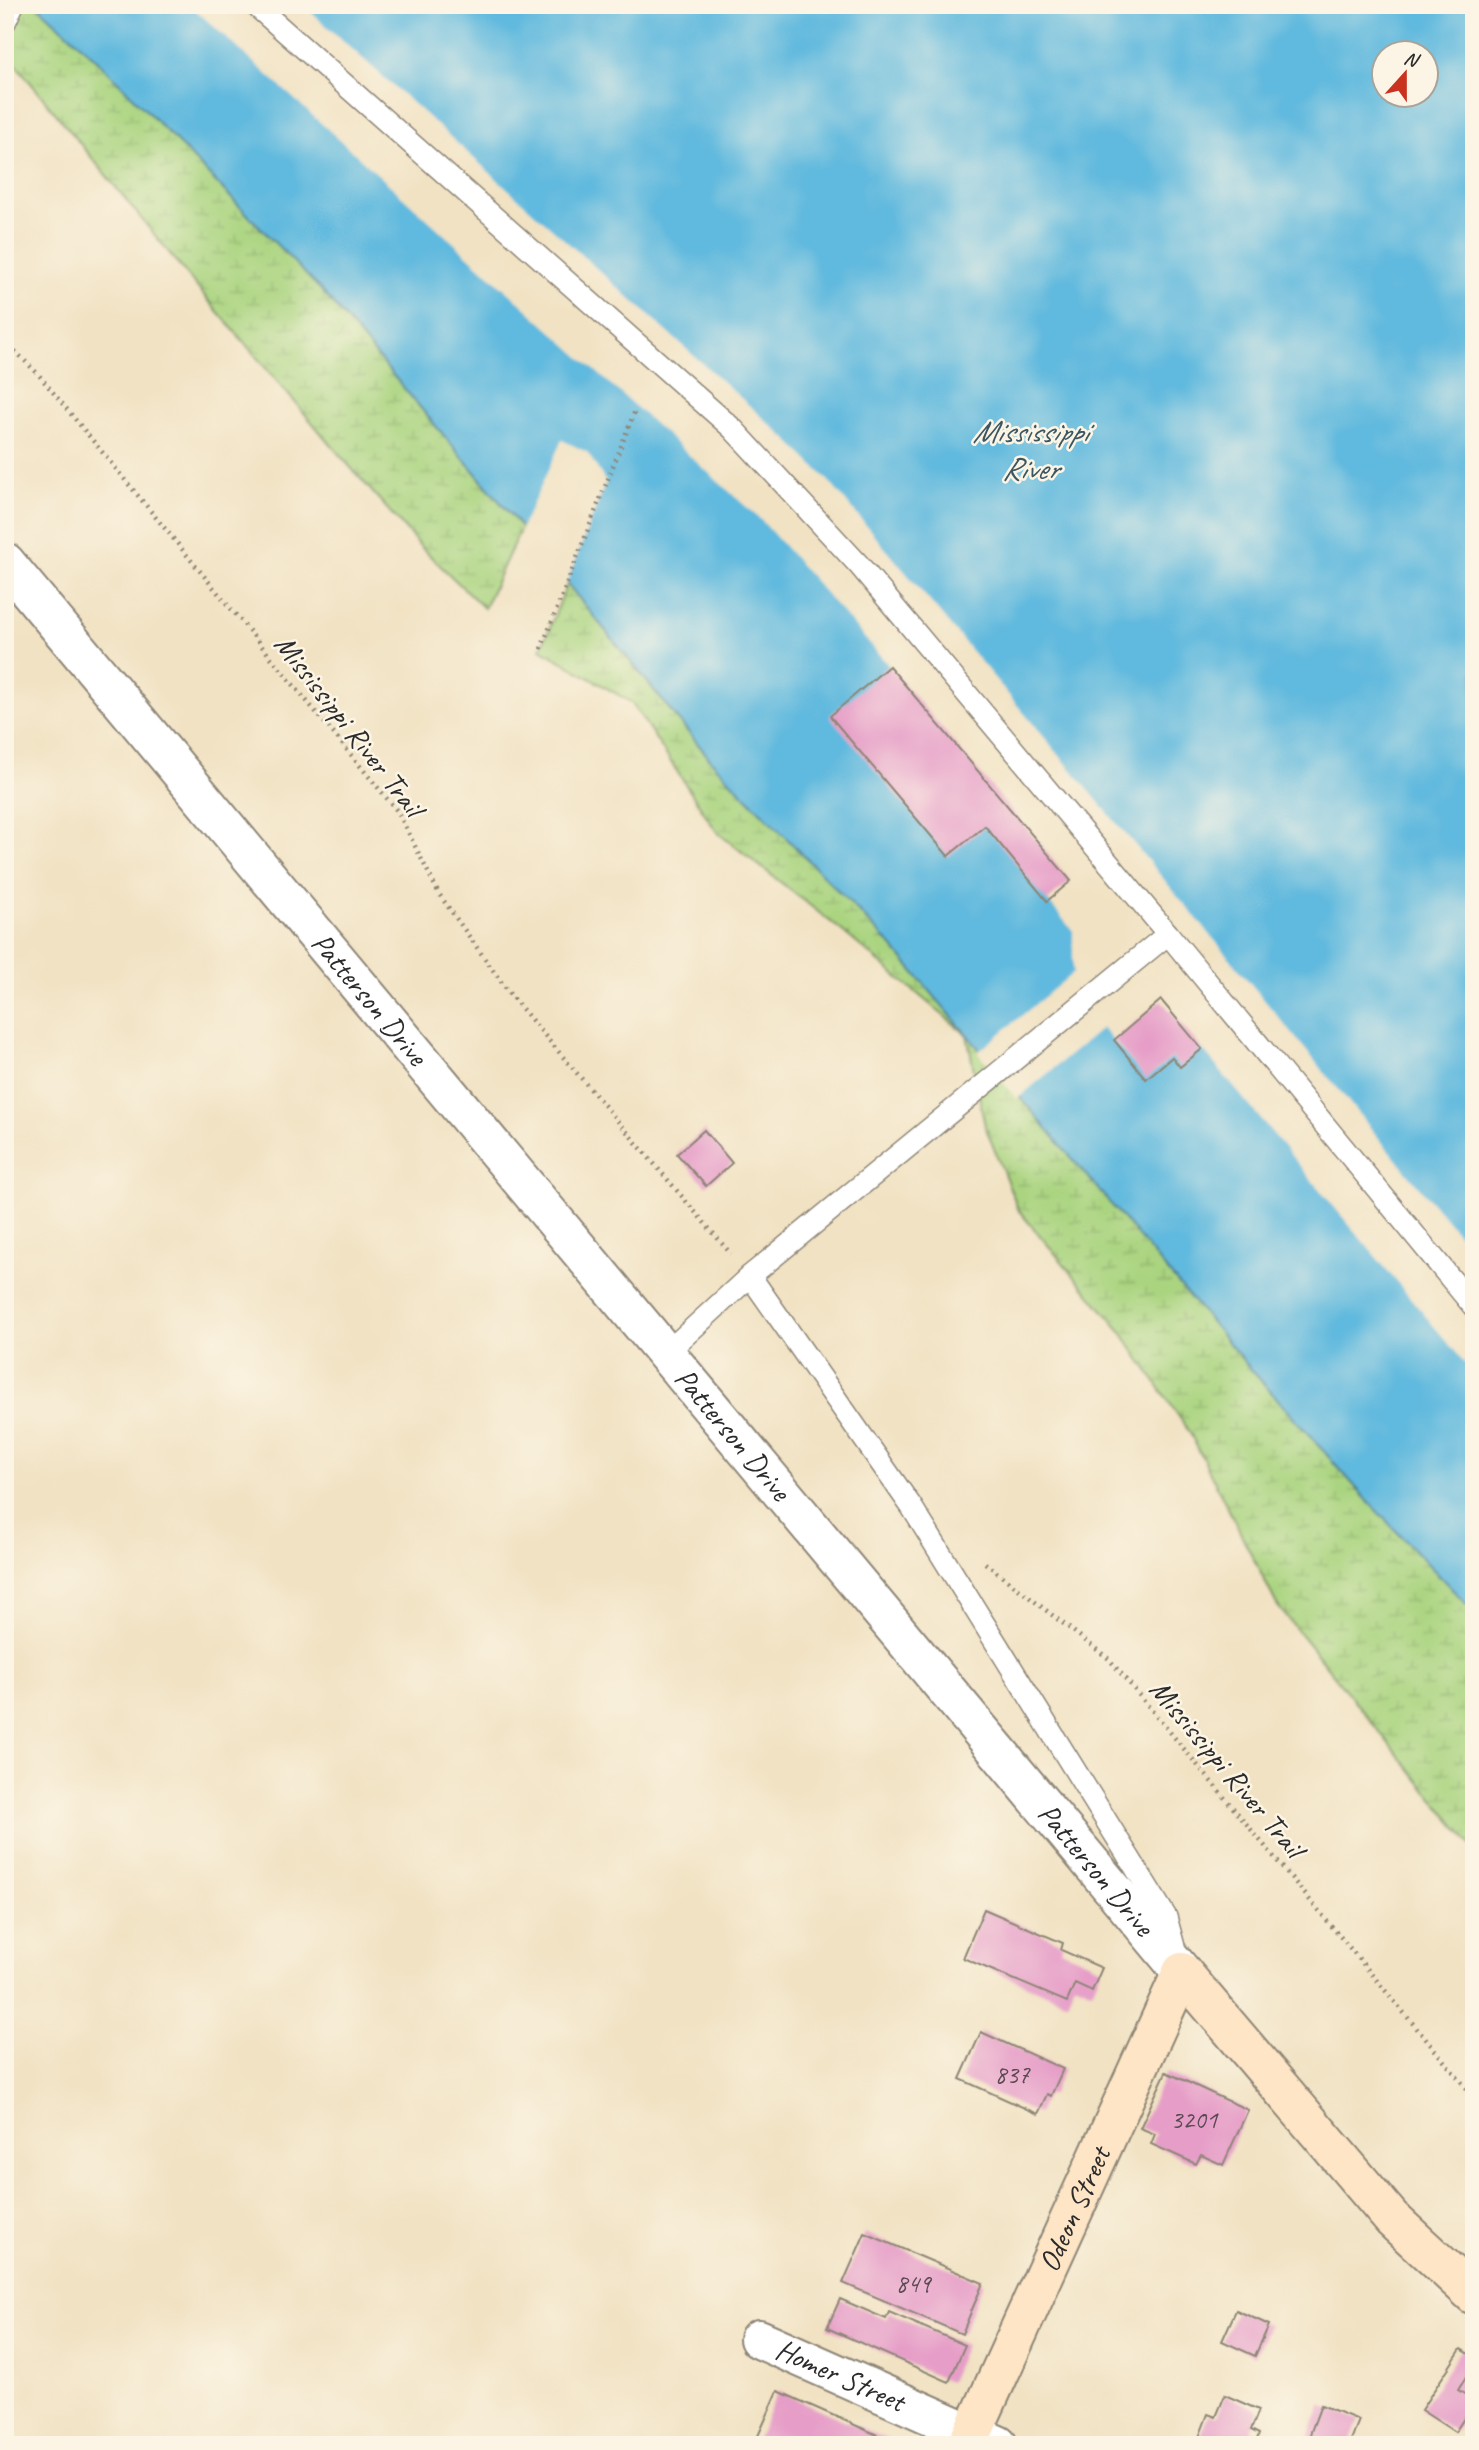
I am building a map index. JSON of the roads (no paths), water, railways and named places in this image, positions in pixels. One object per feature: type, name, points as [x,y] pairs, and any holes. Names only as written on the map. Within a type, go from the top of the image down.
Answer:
[{"type":"street","name":"Patterson Drive","points":[[5,562],[1392,2220],[1474,2295]]},
{"type":"street","name":"Odeon Street","points":[[979,2441],[1182,1972]]},
{"type":"street","name":"Homer Street","points":[[759,2339],[979,2441]]},
{"type":"lane","points":[[5,22],[13,5]]},
{"type":"lane","points":[[255,5],[733,429],[859,565],[1168,934],[1474,1307]]},
{"type":"lane","points":[[665,1353],[750,1276],[1168,934]]},
{"type":"lane","points":[[750,1276],[911,1506],[1166,1917],[1182,1972]]},
{"type":"water","name":"Mississippi River","points":[[37,5],[1474,5],[1474,1612],[1375,1509],[1248,1366],[891,945],[715,765],[516,521],[321,290],[96,59]]}]
